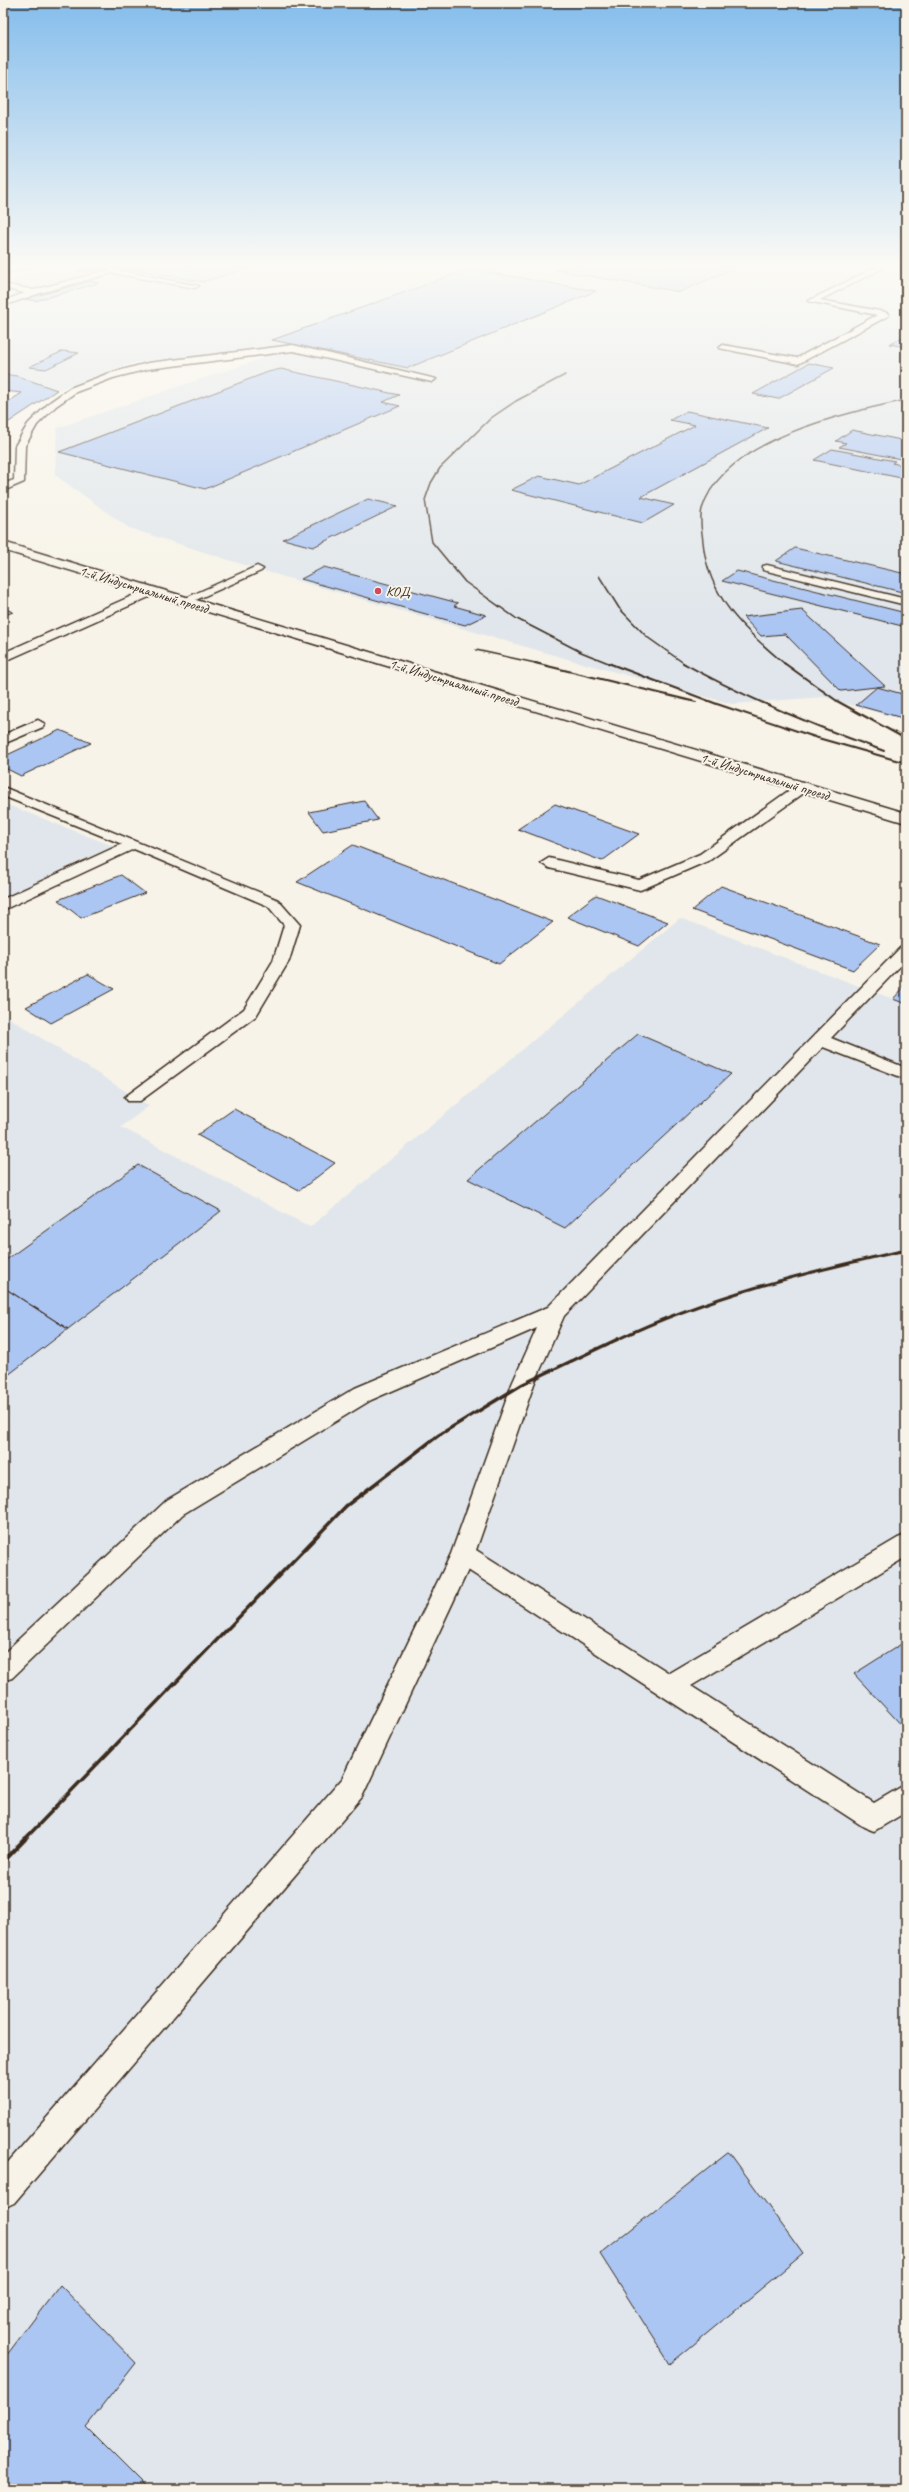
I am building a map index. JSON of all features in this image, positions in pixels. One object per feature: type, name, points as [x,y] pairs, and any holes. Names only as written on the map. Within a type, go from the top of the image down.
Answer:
[{"type":"street","name":"1-й Индустриальный проезд","points":[[3,546],[906,818]]},
{"type":"street","points":[[3,658],[152,591]]},
{"type":"lane","points":[[3,488],[19,482],[20,446],[33,424],[53,404],[72,390],[90,383]]},
{"type":"lane","points":[[767,568],[906,602]]},
{"type":"lane","points":[[185,601],[257,569]]},
{"type":"lane","points":[[3,740],[38,724]]},
{"type":"lane","points":[[549,863],[640,885],[706,857],[803,787]]},
{"type":"lane","points":[[3,791],[134,844],[273,903],[292,925],[281,961],[250,1012],[134,1097]]},
{"type":"lane","points":[[3,905],[134,844]]},
{"type":"lane","points":[[3,2192],[352,1788],[463,1554],[523,1384],[555,1312],[906,951]]},
{"type":"lane","points":[[818,1040],[906,1074]]},
{"type":"lane","points":[[3,1670],[175,1507],[362,1394],[555,1312]]},
{"type":"lane","points":[[667,1687],[906,1545]]},
{"type":"lane","points":[[463,1554],[667,1687],[874,1818],[906,1797]]},
{"type":"shaded area","points":[[38,383],[76,383],[57,390]]},
{"type":"shaded area","points":[[189,383],[906,383],[906,721],[824,697],[732,704],[571,660],[257,569],[129,528],[55,475],[57,428]]},
{"type":"shaded area","points":[[3,803],[113,846],[3,898]]},
{"type":"shaded area","points":[[680,918],[906,1004],[906,2489],[3,2489],[3,1014],[149,1106],[121,1127],[310,1227]]},
{"type":"building","points":[[3,383],[38,383],[57,390],[9,422],[3,421],[3,405],[22,393],[3,391]]},
{"type":"building","points":[[238,383],[346,383],[399,395],[383,402],[400,406],[205,489],[59,452]]},
{"type":"building","points":[[772,383],[806,383],[778,399],[753,394]]},
{"type":"building","points":[[687,411],[768,428],[641,497],[674,505],[643,523],[511,490],[539,476],[579,485],[695,425],[670,420]]},
{"type":"building","points":[[852,430],[906,441],[906,460],[839,447],[846,443],[836,441]]},
{"type":"building","points":[[832,449],[895,461],[892,463],[906,466],[906,479],[814,460]]},
{"type":"building","points":[[368,499],[398,506],[313,547],[283,539]]},
{"type":"building","points":[[795,548],[906,574],[906,593],[776,561]]},
{"type":"building","name":"КОД","points":[[324,567],[458,603],[454,606],[486,615],[465,625],[301,579]]},
{"type":"building","points":[[737,571],[906,613],[906,627],[722,581]]},
{"type":"building","points":[[3,608],[13,612],[3,616]]},
{"type":"building","points":[[802,610],[885,686],[841,691],[785,634],[761,636],[743,617]]},
{"type":"building","points":[[877,687],[906,695],[906,719],[856,705]]},
{"type":"building","points":[[60,730],[91,743],[21,776],[3,767],[3,757]]},
{"type":"building","points":[[364,801],[378,820],[323,831],[309,812]]},
{"type":"building","points":[[555,804],[639,834],[602,861],[518,829]]},
{"type":"building","points":[[353,845],[553,922],[499,964],[297,882]]},
{"type":"building","points":[[121,875],[145,893],[81,918],[58,900]]},
{"type":"building","points":[[721,886],[880,944],[853,970],[692,910]]},
{"type":"building","points":[[596,895],[668,922],[639,946],[567,917]]},
{"type":"building","points":[[88,974],[114,989],[51,1023],[26,1007]]},
{"type":"building","points":[[906,985],[906,1004],[893,999]]},
{"type":"building","points":[[638,1034],[731,1074],[565,1228],[468,1179]]},
{"type":"building","points":[[234,1109],[335,1163],[299,1191],[197,1135]]},
{"type":"building","points":[[138,1165],[221,1211],[68,1329],[3,1287],[3,1262]]},
{"type":"building","points":[[3,1287],[68,1329],[3,1379]]},
{"type":"building","points":[[906,1641],[906,1730],[854,1674]]},
{"type":"building","points":[[729,2152],[803,2254],[670,2364],[600,2254]]},
{"type":"building","points":[[60,2285],[136,2363],[86,2427],[148,2489],[3,2489],[3,2360]]},
{"type":"railway","points":[[549,383],[516,401],[491,418],[440,468],[431,483],[425,500],[432,542],[465,582],[517,619],[581,652],[611,664]]},
{"type":"railway","points":[[785,664],[742,625],[720,596],[706,562],[701,525],[702,509],[714,485],[734,464],[760,447],[789,433],[820,422],[906,400]]},
{"type":"railway","points":[[599,576],[619,608],[647,637],[685,664]]},
{"type":"railway","points":[[476,650],[540,664]]},
{"type":"railway","points":[[535,663],[696,702]]},
{"type":"railway","points":[[608,663],[717,704],[815,737]]},
{"type":"railway","points":[[683,663],[781,711],[884,751]]},
{"type":"railway","points":[[784,663],[837,701],[906,739]]},
{"type":"railway","points":[[811,736],[906,763]]},
{"type":"railway","points":[[616,1340],[686,1310],[722,1298],[832,1267],[906,1250]]},
{"type":"railway","points":[[24,1840],[346,1506],[439,1435],[523,1384],[618,1339]]},
{"type":"railway","points":[[3,1862],[25,1839]]},
{"type":"place","name":"КОД","points":[[378,591]]}]
